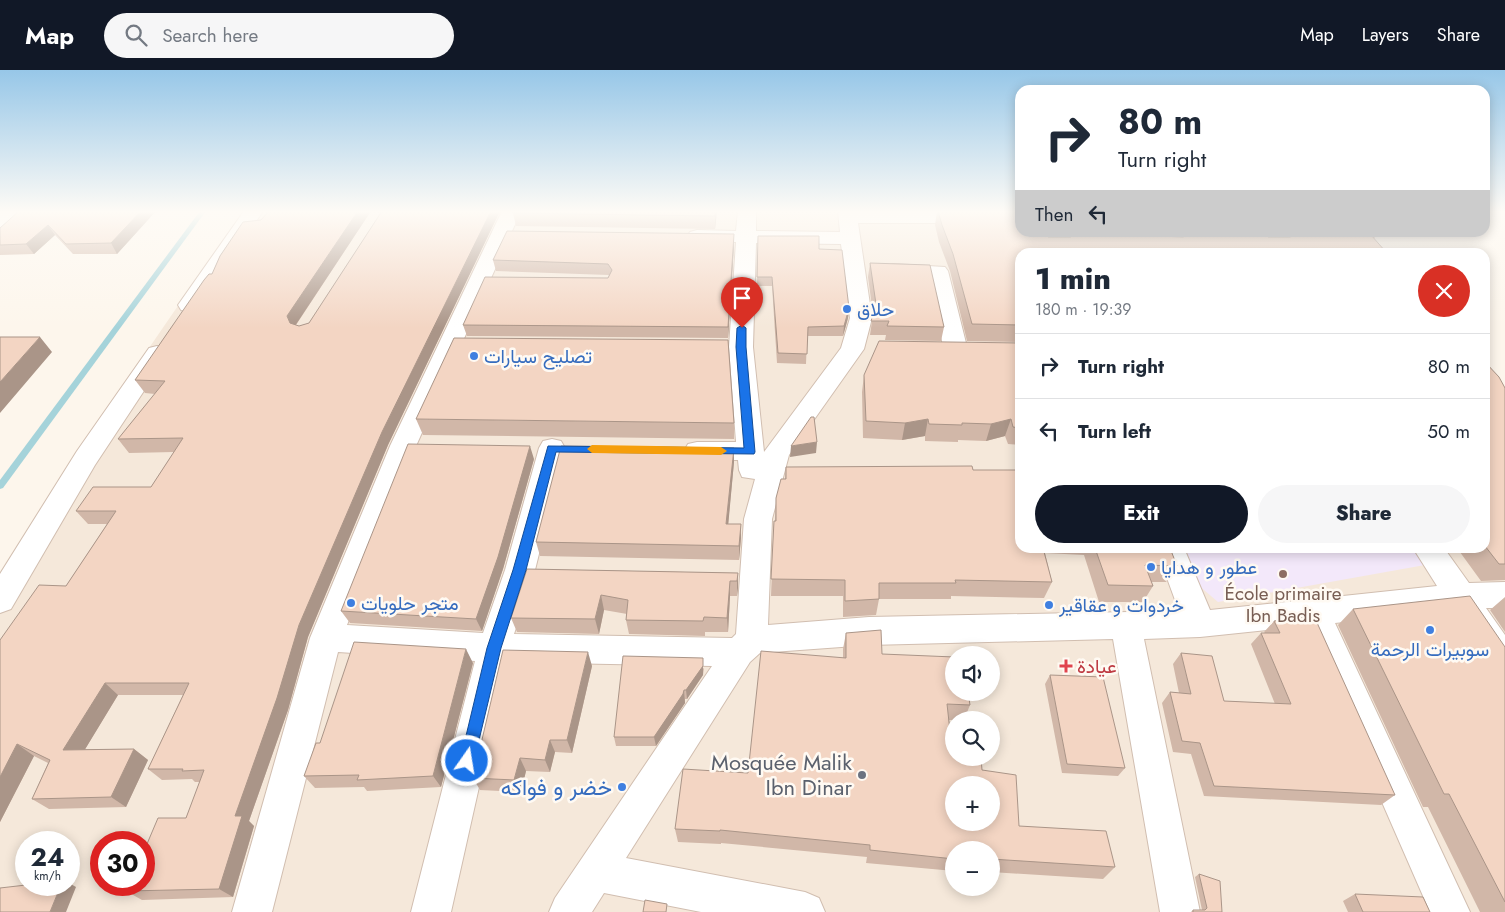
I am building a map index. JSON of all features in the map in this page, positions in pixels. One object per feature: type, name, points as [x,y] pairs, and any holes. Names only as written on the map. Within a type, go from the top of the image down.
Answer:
[{"type":"street","points":[[0,600],[86,458],[226,250]]},
{"type":"street","points":[[252,912],[326,638],[403,446],[459,345],[500,250]]},
{"type":"street","points":[[569,912],[745,646],[755,574],[758,519],[750,452],[731,347],[743,250]]},
{"type":"street","points":[[758,519],[776,453],[862,350],[852,250]]},
{"type":"street","points":[[854,268],[938,271],[956,351]]},
{"type":"street","points":[[403,446],[433,446]]},
{"type":"street","points":[[431,912],[494,648],[534,570],[552,448]]},
{"type":"street","points":[[671,450],[750,452]]},
{"type":"street","points":[[1172,553],[1200,624]]},
{"type":"street","points":[[1431,553],[1505,661]]},
{"type":"street","points":[[726,573],[755,574]]},
{"type":"street","points":[[326,638],[494,648],[745,646],[868,631],[1200,624],[1461,596],[1505,595]]},
{"type":"street","points":[[1314,611],[1450,912]]},
{"type":"street","points":[[1126,626],[1180,912]]},
{"type":"street","points":[[595,872],[805,912]]},
{"type":"shaded area","points":[[216,250],[1015,250],[1015,553],[1490,553],[1490,512],[1505,405],[1505,912],[0,912],[0,576],[66,469]]},
{"type":"shaded area","name":"École primaire Ibn Badis","points":[[1184,553],[1417,553],[1425,565],[1218,602],[1197,584]]},
{"type":"building","points":[[224,250],[331,250],[287,316],[290,323],[299,326],[309,323],[356,250],[472,250],[382,432],[299,625],[277,698],[235,816],[242,816],[219,889],[155,890],[155,831],[152,831],[158,818],[186,818],[204,770],[148,769],[189,683],[105,683],[63,750],[134,749],[111,797],[32,799],[50,760],[17,744],[0,777],[0,640],[39,585],[66,586],[116,511],[76,511],[93,487],[151,487],[183,438],[118,439],[165,381],[135,380],[204,280],[209,274],[212,274]]},
{"type":"building","points":[[498,250],[733,250],[728,327],[463,325],[485,277],[608,278],[612,270],[608,264],[493,260]]},
{"type":"building","points":[[758,250],[842,250],[849,308],[844,326],[808,327],[807,354],[778,353],[772,277],[757,277]]},
{"type":"building","points":[[952,250],[1015,250],[1015,325],[972,324]]},
{"type":"building","points":[[870,263],[930,265],[944,327],[887,326],[889,321],[871,321],[876,304]]},
{"type":"building","points":[[0,337],[40,337],[0,382]]},
{"type":"building","points":[[454,338],[728,340],[734,423],[416,419]]},
{"type":"building","points":[[879,341],[1015,343],[1015,427],[1013,427],[1011,419],[991,424],[962,423],[962,425],[929,424],[928,419],[905,423],[866,421],[864,375]]},
{"type":"building","points":[[1490,367],[1499,377],[1505,388],[1505,564],[1499,564],[1490,552]]},
{"type":"building","points":[[811,417],[814,417],[817,442],[791,446]]},
{"type":"building","points":[[408,444],[530,446],[498,557],[476,619],[341,611]]},
{"type":"building","points":[[561,446],[734,448],[726,524],[741,524],[739,546],[536,542]]},
{"type":"building","points":[[972,466],[973,470],[1015,470],[1015,553],[1044,553],[1052,582],[955,580],[956,583],[879,583],[879,599],[845,601],[845,580],[771,579],[776,498],[781,479],[786,479],[786,467]]},
{"type":"building","points":[[1097,553],[1172,553],[1177,566],[1145,565],[1153,586],[1108,585]]},
{"type":"building","points":[[527,569],[738,573],[737,581],[730,581],[727,618],[704,617],[703,621],[626,620],[628,600],[601,595],[595,619],[511,618]]},
{"type":"building","points":[[1470,596],[1505,647],[1505,902],[1449,794],[1444,794],[1353,609]]},
{"type":"building","points":[[1314,616],[1395,795],[1214,786],[1200,743],[1182,741],[1170,692],[1191,694],[1181,653],[1212,656],[1224,701],[1291,704],[1261,633],[1280,633],[1274,621]]},
{"type":"building","points":[[881,630],[882,654],[945,657],[945,701],[969,701],[970,705],[947,704],[948,711],[945,711],[945,766],[982,766],[982,770],[1016,775],[1019,826],[1106,831],[1115,867],[1000,860],[1000,841],[945,841],[945,858],[870,850],[870,845],[720,830],[675,829],[683,769],[748,773],[761,651],[846,658],[846,633]]},
{"type":"building","points":[[354,642],[466,649],[433,776],[357,780],[359,775],[304,776],[316,743],[320,743]]},
{"type":"building","points":[[503,650],[588,652],[567,740],[550,740],[545,760],[520,758],[514,780],[473,778]]},
{"type":"building","points":[[623,656],[703,658],[703,666],[686,690],[684,690],[654,737],[614,737]]},
{"type":"building","points":[[1050,675],[1103,677],[1125,768],[1067,764]]},
{"type":"building","points":[[1199,874],[1220,881],[1222,912],[1193,912],[1193,910],[1205,910],[1207,908]]},
{"type":"building","points":[[15,886],[15,896],[57,896],[50,912],[0,912],[0,888]]},
{"type":"building","points":[[1355,894],[1423,897],[1430,912],[1363,912]]},
{"type":"building","points":[[645,900],[667,904],[666,912],[643,912]]},
{"type":"waterway","points":[[0,486],[174,250]]},
{"type":"slow traffic","points":[[592,449],[721,451]]},
{"type":"place","name":"حلاق","points":[[847,309]]},
{"type":"place","name":"تصليح سيارات","points":[[474,356]]},
{"type":"place","name":"عطور و هدايا","points":[[1151,567]]},
{"type":"place","name":"École primaire Ibn Badis","points":[[1283,574]]},
{"type":"place","name":"متجر حلويات","points":[[351,603]]},
{"type":"place","name":"خردوات و عقاقير","points":[[1049,605]]},
{"type":"place","name":"سوبيرات الرحمة","points":[[1430,630]]},
{"type":"place","name":"عيادة","points":[[1066,666]]},
{"type":"place","name":"Mosquée Malik Ibn Dinar","points":[[862,775]]},
{"type":"place","name":"خضر و فواكه","points":[[622,787]]},
{"type":"route","points":[[467,761],[494,648],[520,570],[552,448],[750,452],[741,347],[742,328]]}]
